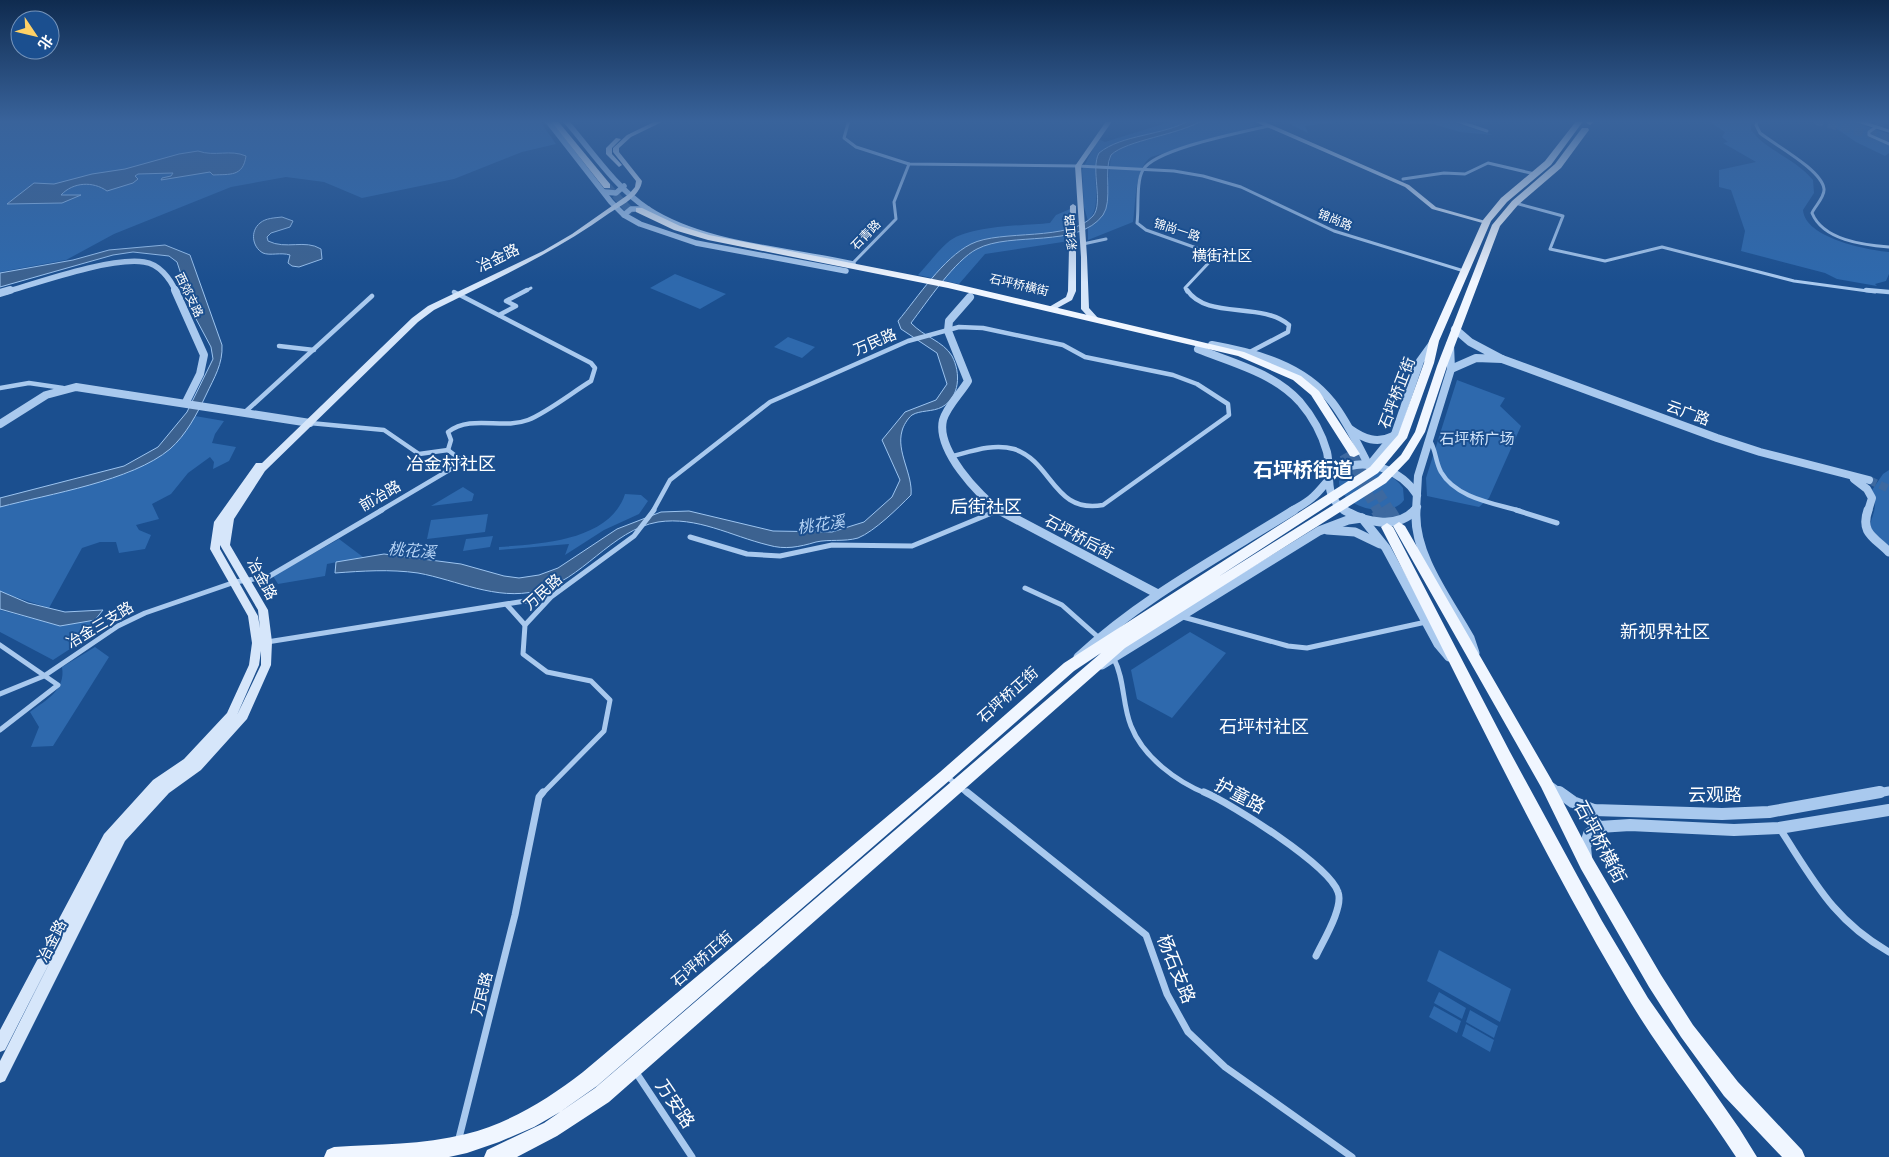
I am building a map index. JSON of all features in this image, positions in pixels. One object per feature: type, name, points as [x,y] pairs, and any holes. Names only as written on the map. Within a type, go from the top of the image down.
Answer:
[{"type":"main road","points":[[598,174],[608,187]]},
{"type":"main road","points":[[598,174],[608,187]]},
{"type":"main road","points":[[625,174],[632,182],[632,187],[628,191]]},
{"type":"main road","points":[[628,191],[638,187],[638,181],[633,174]]},
{"type":"main road","name":"彩虹路","points":[[1075,174],[1077,216],[1084,258],[1084,309],[1094,318]]},
{"type":"main road","points":[[1381,174],[1407,186],[1434,208],[1487,221]]},
{"type":"main road","points":[[1389,174],[1424,191],[1434,205],[1441,209],[1487,221]]},
{"type":"main road","name":"石坪桥正街","points":[[1441,366],[1434,341],[1487,221],[1504,200],[1535,174]]},
{"type":"main road","name":"石坪桥正街","points":[[494,1157],[526,1145],[569,1120],[633,1068],[1075,671],[1116,641],[1382,480],[1405,457],[1420,432],[1441,366],[1496,225],[1514,203],[1548,174]]},
{"type":"main road","name":"冶金路","points":[[0,1076],[121,837],[164,789],[197,767],[243,716],[266,665],[262,643],[253,616],[236,582],[215,549],[219,522],[254,470],[415,320],[431,308],[456,293],[553,248],[574,235],[628,191]]},
{"type":"main road","name":"石坪桥横街","points":[[636,212],[663,227],[703,239],[1094,318],[1200,346],[1265,368],[1292,381],[1307,394],[1349,454]]},
{"type":"main road","name":"石坪桥横街","points":[[636,212],[677,228],[708,237],[867,269],[922,283]]},
{"type":"main road","name":"彩虹路","points":[[1069,298],[1072,291],[1074,258],[1080,243]]},
{"type":"main road","points":[[1074,258],[1084,258]]},
{"type":"main road","name":"石坪桥横街","points":[[946,288],[970,298],[1200,346]]},
{"type":"main road","points":[[1052,309],[1069,298],[1072,302],[1085,301]]},
{"type":"main road","name":"冶金路","points":[[0,1043],[108,838],[157,784],[188,762],[231,716],[262,643],[263,610],[225,545],[229,519],[262,469],[306,423]]},
{"type":"main road","name":"石坪桥横街","points":[[1747,1157],[1662,1036],[1628,981],[1518,784],[1393,526],[1546,783],[1587,864],[1655,982],[1687,1031],[1732,1089],[1795,1157]]},
{"type":"main road","name":"石坪桥正街","points":[[334,1157],[428,1150],[455,1151],[517,1126],[558,1103],[590,1079],[952,781]]},
{"type":"street","points":[[596,174],[608,187],[616,192],[628,191]]},
{"type":"street","points":[[613,174],[628,191],[636,212]]},
{"type":"street","name":"石青路","points":[[849,267],[896,219],[894,202],[905,174]]},
{"type":"street","name":"锦尚一路","points":[[1142,174],[1137,223],[1146,230],[1214,252],[1216,255],[1185,288],[1186,294],[1200,303],[1225,309],[1278,316],[1286,320],[1289,325],[1288,332],[1248,353]]},
{"type":"street","name":"锦尚路","points":[[1196,174],[1229,182],[1334,232],[1464,271]]},
{"type":"street","points":[[1403,180],[1438,174]]},
{"type":"street","points":[[1815,174],[1822,182],[1824,192],[1812,212],[1817,223],[1832,233],[1848,240],[1889,247]]},
{"type":"street","points":[[608,187],[613,204],[636,212],[712,234],[849,267],[867,269]]},
{"type":"street","points":[[1514,203],[1563,216],[1550,249],[1605,260],[1662,247],[1794,281],[1889,292]]},
{"type":"street","points":[[1080,243],[1106,239]]},
{"type":"street","name":"西郊支路","points":[[0,293],[113,263],[145,262],[169,276],[204,354],[203,366],[197,383],[186,402]]},
{"type":"street","points":[[499,315],[516,306],[506,301],[531,288]]},
{"type":"street","points":[[0,388],[29,383],[63,388],[76,387],[186,402],[306,423],[378,428],[384,430],[413,452],[419,454],[448,450],[451,440],[448,432],[453,427],[465,424],[519,423],[528,420],[591,381],[595,368],[591,363],[456,293]]},
{"type":"street","points":[[244,413],[372,296]]},
{"type":"street","points":[[946,332],[949,321],[970,298]]},
{"type":"street","name":"万民路","points":[[455,1151],[515,915],[539,797],[604,731],[610,700],[591,682],[547,672],[523,654],[525,625],[550,597],[634,536],[658,505],[670,480],[770,402],[908,341],[971,326],[1063,345],[1085,358],[1173,374],[1197,384],[1228,404],[1229,415],[1103,505],[1082,507],[1066,497],[1028,458],[1014,449],[994,447],[953,456]]},
{"type":"street","points":[[1455,329],[1479,348],[1502,359]]},
{"type":"street","name":"石坪桥后街","points":[[946,332],[968,381],[943,421],[944,438],[953,456],[980,494],[998,510],[1156,593]]},
{"type":"street","points":[[1369,466],[1395,434],[1420,361],[1434,341]]},
{"type":"street","points":[[279,346],[314,350]]},
{"type":"street","points":[[1200,346],[1248,353],[1274,361],[1313,384],[1331,401],[1350,428],[1369,466]]},
{"type":"street","points":[[1200,346],[1278,383],[1299,401],[1324,443],[1330,478],[1329,490],[1336,503],[1362,518],[1381,522],[1401,520],[1409,517],[1417,507]]},
{"type":"street","points":[[1479,348],[1472,350],[1482,357]]},
{"type":"street","points":[[1482,673],[1470,638],[1420,548],[1415,527],[1417,495],[1441,366],[1482,357],[1502,359]]},
{"type":"street","name":"云广路","points":[[1502,359],[1716,438],[1869,480]]},
{"type":"street","points":[[0,424],[48,393],[63,388]]},
{"type":"street","points":[[1350,428],[1361,436],[1376,440],[1388,439],[1395,434]]},
{"type":"street","points":[[1429,438],[1437,448],[1438,464],[1442,473],[1456,488],[1466,494],[1557,523]]},
{"type":"street","name":"前冶路","points":[[246,581],[268,577],[456,468],[461,463],[460,460],[448,450]]},
{"type":"street","points":[[1075,671],[1098,637],[1156,593],[1310,499],[1340,470],[1346,467],[1369,466],[1385,469],[1410,483],[1417,495]]},
{"type":"street","points":[[1845,474],[1860,482],[1870,494],[1872,498],[1871,505],[1864,522],[1865,528],[1889,552]]},
{"type":"street","points":[[690,537],[747,554],[780,556],[832,545],[912,546],[998,510]]},
{"type":"street","points":[[1075,671],[1114,659],[1319,531],[1348,520],[1362,518]]},
{"type":"street","points":[[1362,518],[1386,548],[1438,644],[1462,671]]},
{"type":"street","points":[[1319,531],[1342,529],[1356,531],[1369,536],[1386,548]]},
{"type":"street","name":"冶金三支路","points":[[0,694],[44,676],[118,626],[145,613],[236,582],[246,581]]},
{"type":"street","points":[[1025,588],[1062,605],[1098,637]]},
{"type":"street","points":[[262,643],[550,597]]},
{"type":"street","points":[[507,605],[525,625]]},
{"type":"street","points":[[1182,617],[1288,646],[1307,648],[1426,622]]},
{"type":"street","points":[[0,645],[58,685],[0,730]]},
{"type":"street","name":"护童路","points":[[1114,659],[1121,672],[1131,726],[1151,757],[1188,786],[1220,799],[1257,821],[1328,877],[1339,894],[1338,909],[1316,956]]},
{"type":"street","name":"杨石支路","points":[[952,781],[1146,935],[1167,994],[1188,1032],[1225,1066],[1352,1157]]},
{"type":"street","name":"云观路","points":[[1546,783],[1573,802],[1594,810],[1712,814],[1769,812],[1889,791]]},
{"type":"street","points":[[1587,864],[1586,847],[1590,834],[1599,827],[1591,818],[1594,810]]},
{"type":"street","name":"云观路","points":[[1599,827],[1630,825],[1734,830],[1779,828],[1889,810]]},
{"type":"street","points":[[1779,828],[1824,896],[1844,921],[1871,942],[1889,952]]},
{"type":"street","name":"万安路","points":[[633,1068],[692,1157]]},
{"type":"green space","points":[[0,174],[467,174],[454,179],[362,198],[324,182],[286,177],[231,187],[114,234],[66,260],[0,272]]},
{"type":"green space","points":[[1082,174],[1096,174],[1096,204],[1094,213],[1088,221],[1084,207]]},
{"type":"green space","points":[[1109,174],[1140,174],[1133,222],[1088,240],[1088,227],[1105,212]]},
{"type":"green space","points":[[1719,174],[1807,174],[1813,180],[1814,193],[1803,210],[1806,220],[1814,228],[1838,241],[1867,249],[1889,252],[1889,274],[1886,281],[1875,284],[1877,286],[1837,279],[1825,273],[1741,251],[1745,231],[1731,190],[1719,187]]},
{"type":"green space","points":[[1070,209],[1069,241],[985,254],[959,284],[918,275],[947,243],[956,237],[981,230],[1050,223],[1056,215]]},
{"type":"green space","points":[[675,274],[726,294],[700,309],[650,288]]},
{"type":"green space","points":[[788,337],[815,347],[802,358],[774,347]]},
{"type":"green space","name":"石坪桥广场","points":[[1457,380],[1505,398],[1500,406],[1521,426],[1489,498],[1479,507],[1427,496],[1426,478]]},
{"type":"green space","points":[[195,416],[224,421],[215,434],[212,443],[236,447],[229,461],[213,469],[214,462],[210,457],[188,473],[171,494],[152,504],[159,519],[136,525],[139,530],[151,535],[145,549],[119,553],[116,542],[100,542],[82,548],[49,608],[0,592],[0,507],[128,473],[170,449]]},
{"type":"green space","points":[[1356,469],[1370,469],[1388,475],[1403,488],[1404,500],[1397,506],[1377,510],[1356,504],[1347,498],[1341,490],[1339,481],[1347,472]]},
{"type":"green space","points":[[1889,470],[1889,547],[1874,534],[1870,526],[1875,509],[1872,490],[1883,474]]},
{"type":"green space","points":[[463,487],[474,494],[472,501],[431,506]]},
{"type":"green space","points":[[625,494],[641,495],[648,501],[639,514],[604,530],[565,555],[569,544],[499,550],[499,547],[553,541],[589,531],[605,522],[617,510]]},
{"type":"green space","points":[[488,514],[485,532],[427,539],[431,520]]},
{"type":"green space","points":[[493,536],[490,547],[463,551],[466,539]]},
{"type":"green space","points":[[339,539],[363,557],[327,564],[325,576],[278,584],[273,576]]},
{"type":"green space","points":[[0,610],[60,626],[95,620],[93,634],[53,660],[0,632]]},
{"type":"green space","points":[[1190,632],[1226,653],[1172,718],[1137,699],[1131,670]]},
{"type":"green space","points":[[95,647],[109,657],[53,746],[31,747],[39,727],[30,712],[54,694],[61,682],[62,667]]},
{"type":"green space","points":[[1439,950],[1511,989],[1500,1022],[1427,981]]},
{"type":"green space","points":[[1439,992],[1466,1008],[1462,1019],[1434,1003]]},
{"type":"green space","points":[[1434,1006],[1461,1021],[1457,1033],[1429,1017]]},
{"type":"green space","points":[[1470,1010],[1498,1026],[1494,1038],[1466,1022]]},
{"type":"green space","points":[[1466,1024],[1494,1040],[1490,1052],[1462,1036]]},
{"type":"shaded area","points":[[92,174],[138,174],[135,176],[138,179],[133,183],[107,191],[89,184],[77,185],[61,195],[81,195],[62,203],[7,204],[34,183],[54,184]]},
{"type":"shaded area","points":[[172,174],[198,174],[161,180]]},
{"type":"shaded area","points":[[1096,174],[1108,174],[1108,194],[1106,209],[1103,215],[1092,225],[1078,232],[1061,236],[991,244],[969,254],[942,282],[911,323],[944,346],[952,356],[957,370],[957,384],[948,403],[935,410],[915,413],[906,422],[902,431],[901,447],[910,479],[911,495],[886,519],[865,535],[853,539],[821,541],[786,548],[774,547],[700,524],[672,521],[658,522],[641,527],[626,535],[583,567],[553,585],[537,591],[522,593],[492,592],[418,573],[376,571],[335,573],[336,562],[384,554],[461,564],[504,576],[519,578],[539,575],[558,568],[617,529],[661,512],[689,511],[773,531],[832,532],[864,522],[892,497],[900,480],[882,440],[905,412],[936,400],[947,384],[937,353],[901,329],[898,321],[941,268],[961,250],[971,244],[984,240],[1052,232],[1082,224],[1093,216],[1096,210]]},
{"type":"shaded area","points":[[282,217],[293,221],[290,227],[271,233],[267,237],[268,241],[282,245],[302,244],[315,246],[321,249],[322,259],[299,267],[292,266],[288,263],[290,255],[266,254],[256,247],[254,234],[257,226],[270,218]]},
{"type":"shaded area","points":[[165,245],[190,255],[222,345],[217,371],[191,424],[170,449],[134,470],[89,485],[0,507],[0,498],[124,466],[158,447],[187,412],[213,359],[211,347],[195,317],[177,262],[169,256],[133,252],[113,255],[0,287],[0,273],[73,260],[109,250]]},
{"type":"shaded area","points":[[0,591],[28,603],[65,612],[103,610],[95,620],[60,626],[0,609]]},
{"type":"tunnel","points":[[607,186],[632,213]]},
{"type":"tunnel","points":[[1344,454],[1378,511]]},
{"type":"tunnel","points":[[1354,454],[1390,511]]},
{"type":"tunnel","points":[[1869,480],[1889,489]]},
{"type":"tunnel","points":[[1377,510],[1387,527]]},
{"type":"tunnel","points":[[1389,510],[1399,526]]},
{"type":"district","name":"横街社区","points":[[1222,256]]},
{"type":"district","name":"冶金村社区","points":[[451,464]]},
{"type":"district","name":"石坪桥街道","points":[[1303,470]]},
{"type":"district","name":"后街社区","points":[[986,507]]},
{"type":"district","name":"新视界社区","points":[[1665,632]]},
{"type":"district","name":"石坪村社区","points":[[1264,727]]},
{"type":"water label","name":"桃花溪","points":[[821,524]]},
{"type":"water label","name":"桃花溪","points":[[412,550]]}]
